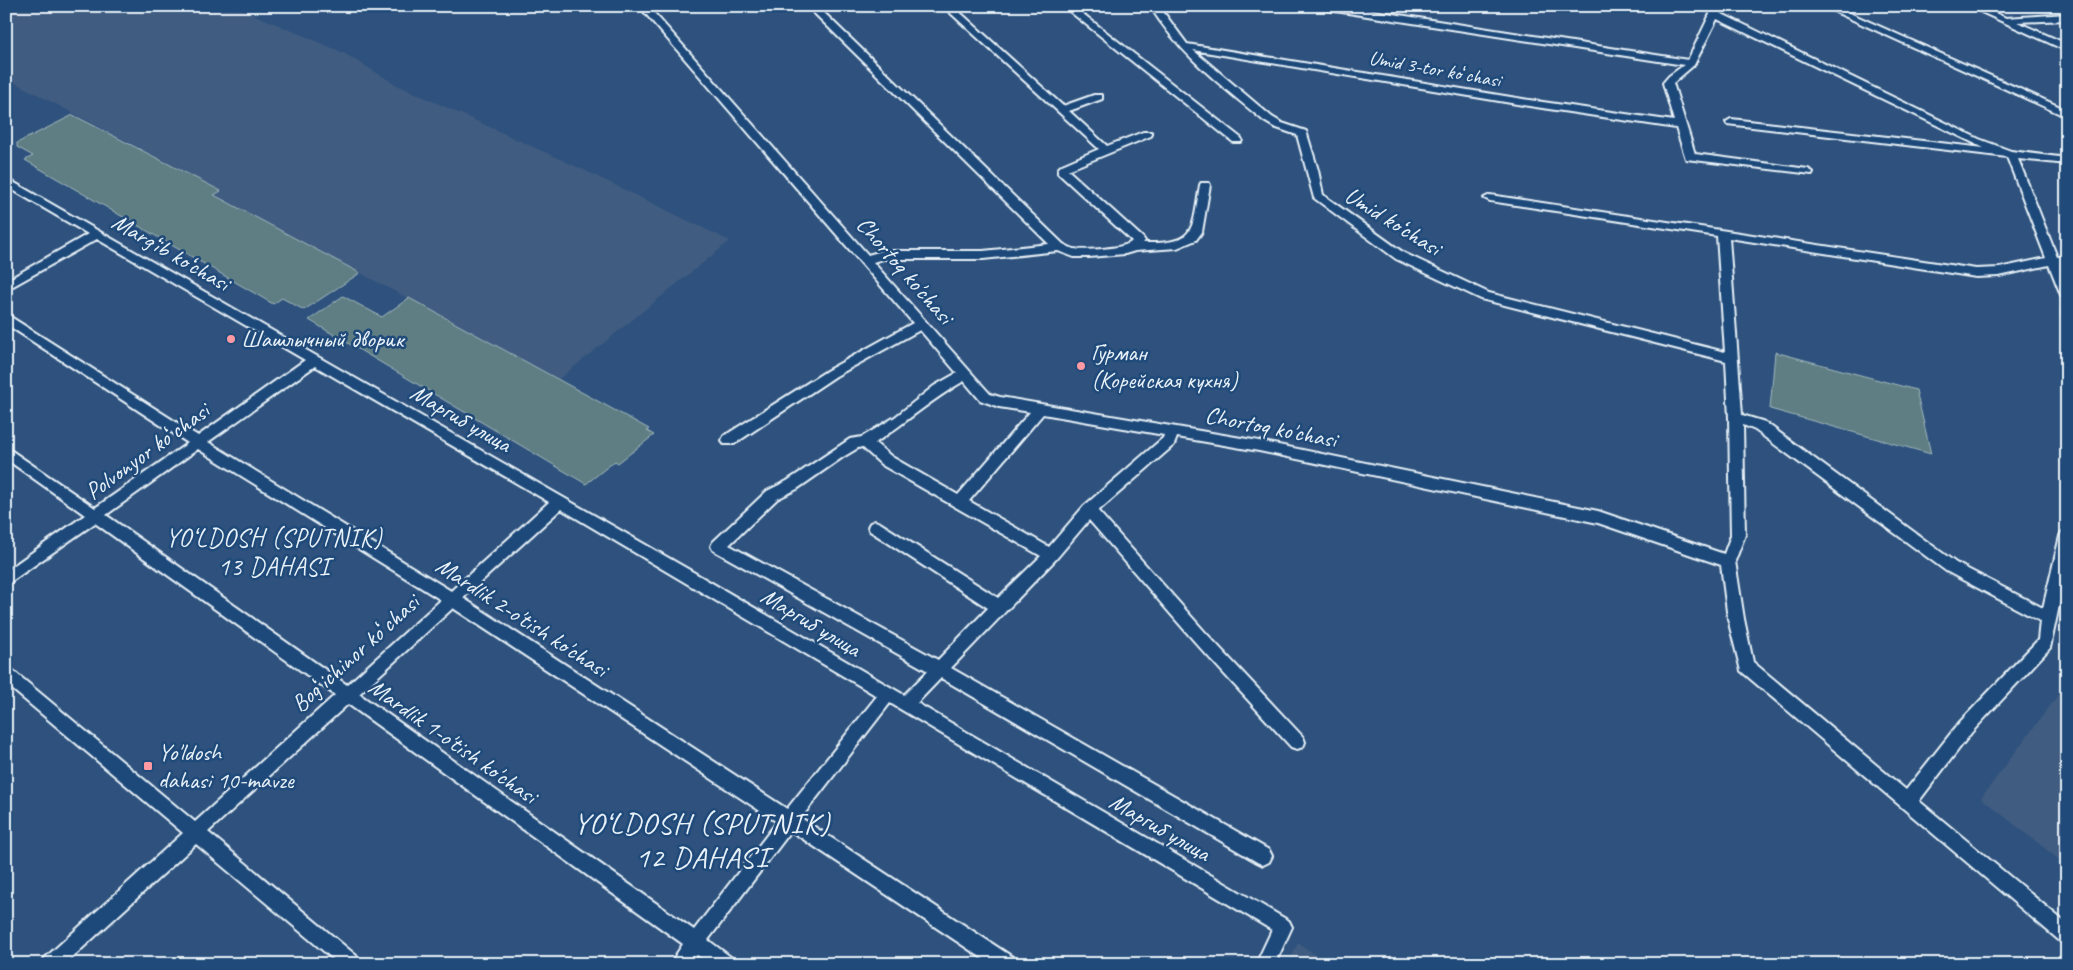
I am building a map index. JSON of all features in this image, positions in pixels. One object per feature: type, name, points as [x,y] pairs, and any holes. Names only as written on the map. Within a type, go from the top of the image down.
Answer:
[{"type":"street","name":"Chortoq ko'chasi","points":[[643,6],[866,260],[964,375],[991,400],[1259,446],[1598,516],[1728,561]]},
{"type":"street","points":[[811,6],[1059,247],[1070,252],[1078,254],[1125,250],[1134,247],[1174,246],[1192,238],[1196,231],[1205,185]]},
{"type":"street","points":[[946,6],[1106,150]]},
{"type":"street","points":[[1067,6],[1238,140]]},
{"type":"street","name":"Umid ko‘chasi","points":[[1154,6],[1168,30],[1183,46],[1268,119],[1302,133],[1313,170],[1318,196],[1400,256],[1486,296],[1731,358]]},
{"type":"street","points":[[1322,6],[1690,63]]},
{"type":"street","points":[[1692,6],[1716,10],[1975,141],[2011,155],[2067,295]]},
{"type":"street","points":[[1826,6],[2067,114]]},
{"type":"street","points":[[1972,6],[2067,48]]},
{"type":"street","points":[[1716,10],[1690,63],[1683,71],[1669,80],[1668,83],[1690,157],[1808,172]]},
{"type":"street","points":[[2003,20],[2067,17]]},
{"type":"street","name":"Umid 3-tor koʻchasi","points":[[1183,46],[1211,49],[1528,103],[1680,125]]},
{"type":"street","points":[[1062,110],[1098,97]]},
{"type":"street","points":[[1731,122],[2067,161]]},
{"type":"street","points":[[1134,247],[1138,244],[1137,238],[1063,173],[1063,168],[1147,134]]},
{"type":"street","name":"Marg‘ib ko‘chasi","points":[[6,180],[314,360]]},
{"type":"street","points":[[1490,198],[1976,273],[2002,273],[2054,260],[2067,260]]},
{"type":"street","points":[[6,286],[96,234]]},
{"type":"street","points":[[1723,234],[1736,418],[1738,535],[1728,561],[1736,619],[1746,666],[2067,936]]},
{"type":"street","points":[[866,260],[882,255],[983,255],[1059,247]]},
{"type":"street","name":"Mardlik 2-o'tish ko'chasi","points":[[6,318],[197,442],[452,599],[1008,964]]},
{"type":"street","points":[[729,440],[832,374],[921,324]]},
{"type":"street","name":"Polvonyor koʻchasi","points":[[6,579],[314,360]]},
{"type":"street","name":"Маргиб улица","points":[[314,360],[888,694],[1283,927],[1265,964]]},
{"type":"street","points":[[964,375],[939,389],[900,420],[865,442],[854,443],[792,485],[772,495],[718,546],[939,669],[1263,856]]},
{"type":"street","points":[[960,502],[1040,409]]},
{"type":"street","points":[[1736,418],[1760,426],[1951,566],[2048,618]]},
{"type":"street","points":[[905,705],[1051,555],[1089,510],[1169,441],[1172,431]]},
{"type":"street","points":[[865,442],[887,461],[1051,555]]},
{"type":"street","name":"Mardlik 1-o'tish ko'chasi","points":[[6,452],[726,964]]},
{"type":"street","name":"Bogʻichinor koʻchasi","points":[[52,964],[559,502]]},
{"type":"street","points":[[1089,510],[1200,637],[1297,742]]},
{"type":"street","points":[[875,527],[999,607]]},
{"type":"street","points":[[1907,803],[1965,728],[2045,643],[2048,618],[2067,536]]},
{"type":"street","points":[[6,674],[353,964]]},
{"type":"street","points":[[679,964],[888,694]]},
{"type":"shaded area","points":[[6,6],[234,6],[344,53],[395,84],[584,170],[730,241],[559,379],[214,195],[221,191],[6,78]]},
{"type":"shaded area","points":[[2067,683],[2067,866],[1981,798]]},
{"type":"shaded area","points":[[1298,943],[1330,964],[1288,964]]},
{"type":"green space","points":[[73,115],[221,191],[214,195],[360,273],[304,310],[282,298],[273,304],[25,160],[33,156],[17,147],[17,143]]},
{"type":"green space","points":[[343,296],[382,317],[409,298],[649,429],[647,431],[654,435],[618,463],[615,461],[586,484],[309,320]]},
{"type":"green space","points":[[1775,352],[1916,390],[1931,454],[1770,409]]},
{"type":"waterway","points":[[2062,313],[2067,316]]},
{"type":"place","name":"Шашлычный дворик","points":[[231,339]]},
{"type":"place","name":"Гурман (Корейская кухня)","points":[[1081,366]]},
{"type":"place","name":"Yo'ldosh dahasi 10-mavze","points":[[148,766]]},
{"type":"district","name":"YO‘LDOSH (SPUTNIK) 13 DAHASI","points":[[274,552]]},
{"type":"district","name":"YO‘LDOSH (SPUTNIK) 12 DAHASI","points":[[702,840]]}]
